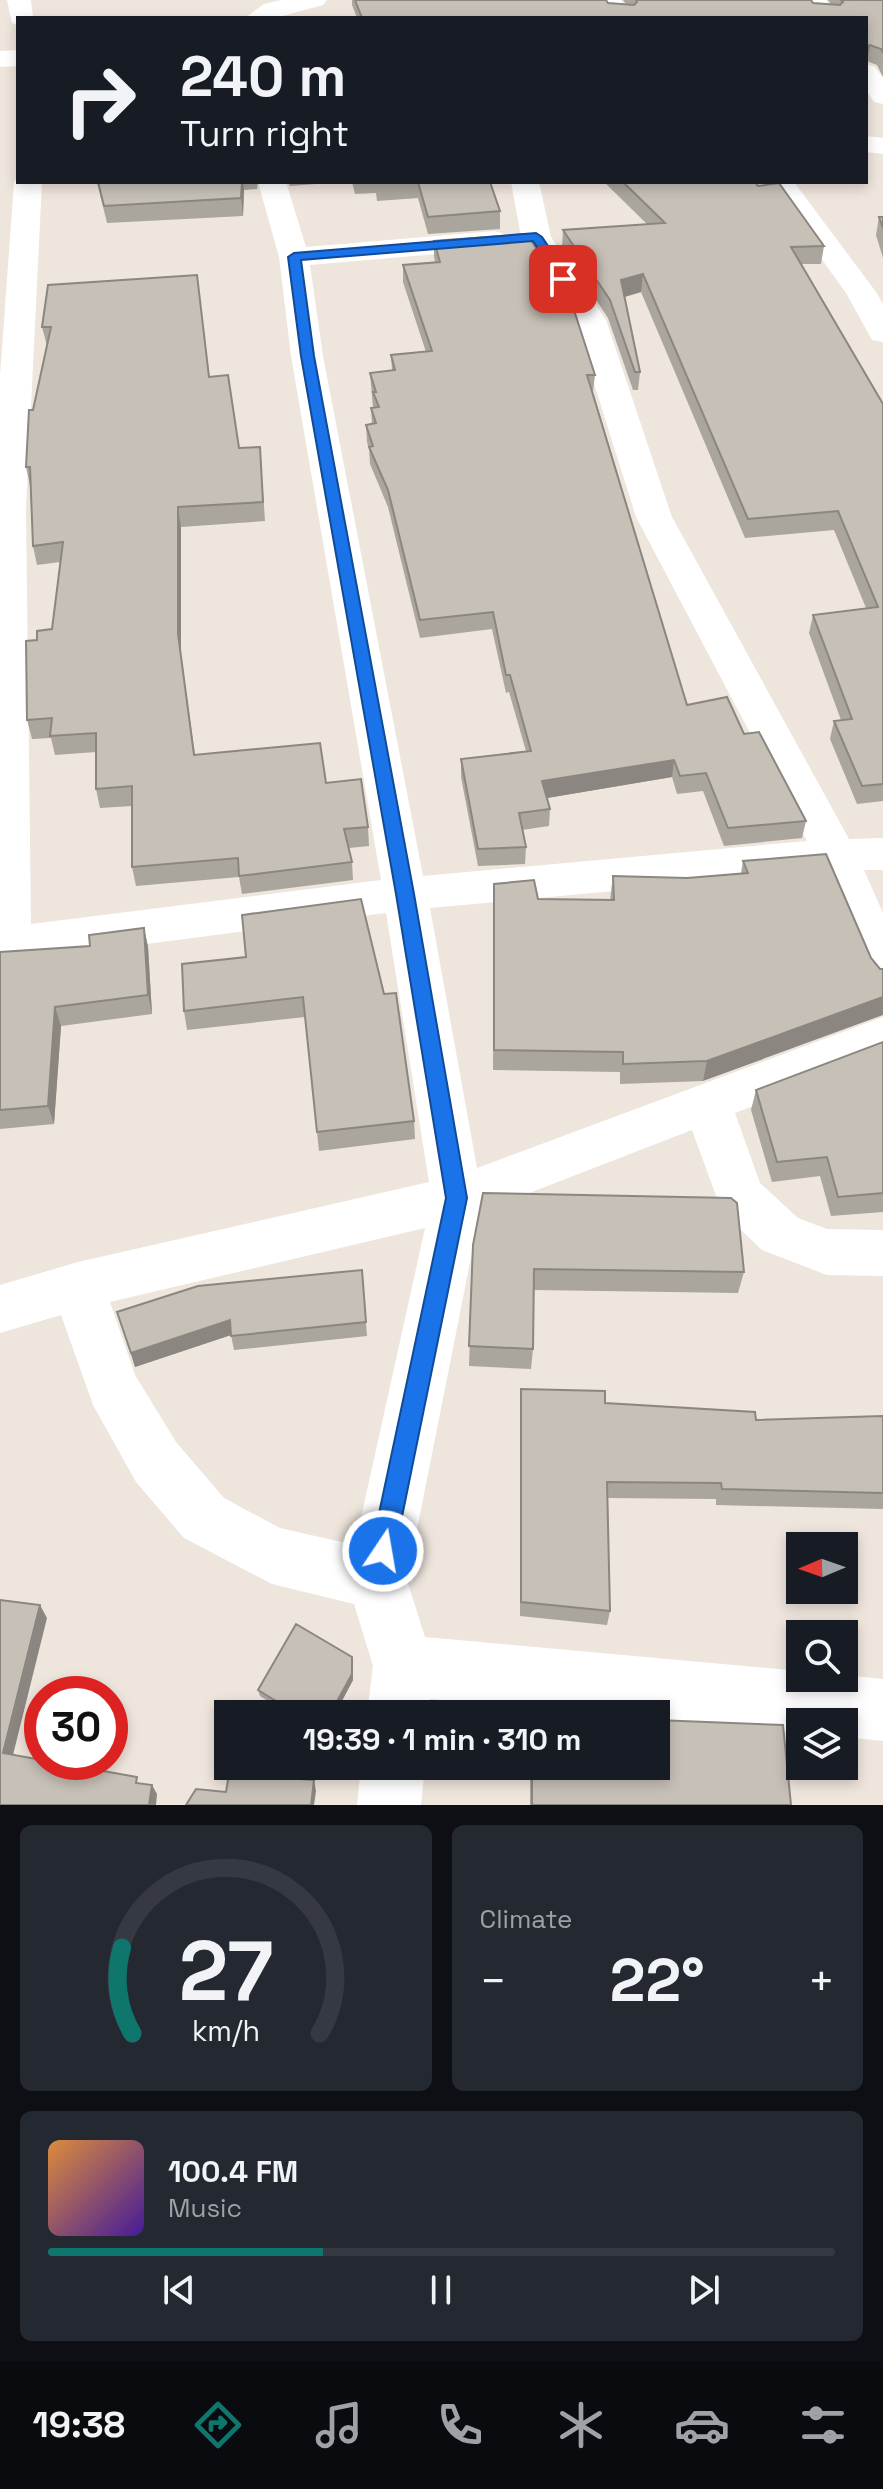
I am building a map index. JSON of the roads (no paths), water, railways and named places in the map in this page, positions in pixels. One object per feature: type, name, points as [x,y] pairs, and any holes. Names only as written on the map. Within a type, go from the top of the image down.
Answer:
[{"type":"street","points":[[261,16],[273,9],[315,0]]},
{"type":"street","points":[[868,75],[883,96]]},
{"type":"street","points":[[28,184],[4,509],[5,945],[405,894],[836,855],[883,854]]},
{"type":"street","points":[[273,184],[294,257],[307,356],[457,1198],[377,1580],[401,1690],[883,1710]]},
{"type":"street","points":[[525,184],[536,237],[590,320],[654,517],[836,855],[883,965]]},
{"type":"street","points":[[781,184],[861,292],[883,333]]},
{"type":"street","points":[[294,257],[536,237]]},
{"type":"street","points":[[0,1309],[78,1286],[457,1198],[883,1036]]},
{"type":"street","points":[[707,1102],[740,1196],[780,1234],[827,1252],[883,1253]]},
{"type":"street","points":[[78,1286],[112,1387],[156,1462],[204,1518],[272,1555],[377,1580]]},
{"type":"street","points":[[389,1805],[392,1780]]}]
